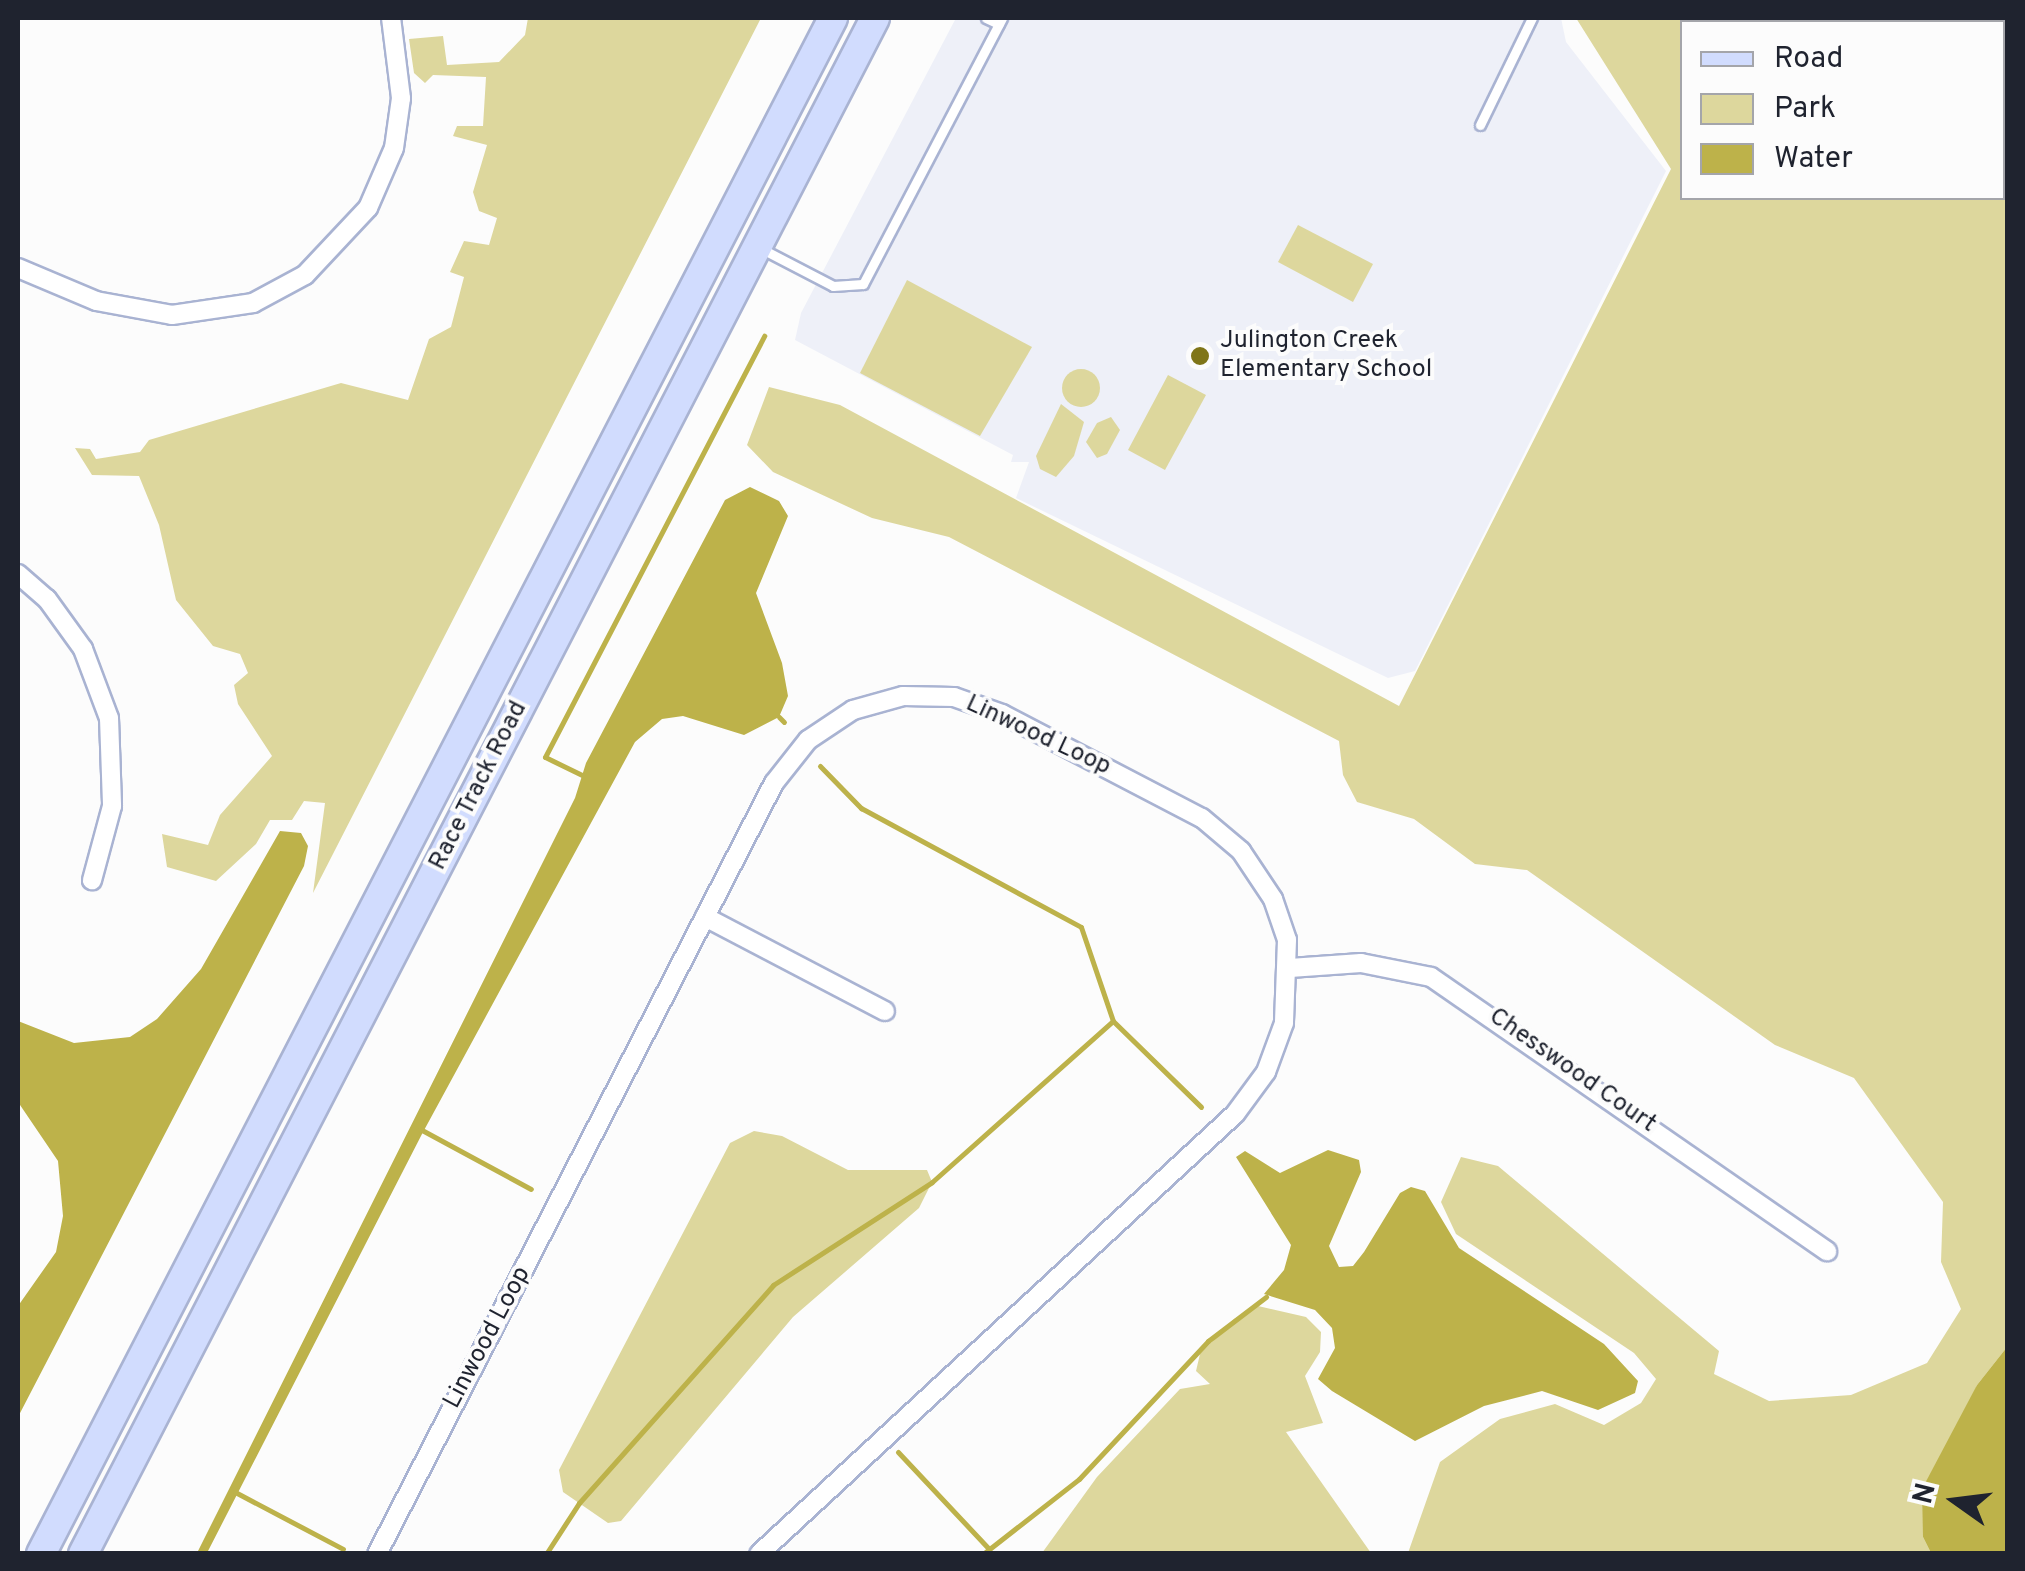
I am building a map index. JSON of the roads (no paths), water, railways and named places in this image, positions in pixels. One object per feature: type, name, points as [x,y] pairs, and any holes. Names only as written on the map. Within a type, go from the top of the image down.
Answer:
[{"type":"main road","name":"Race Track Road","points":[[41,1554],[832,18]]},
{"type":"main road","name":"Race Track Road","points":[[83,1554],[875,18]]},
{"type":"main road","points":[[742,193],[757,247]]},
{"type":"street","points":[[18,268],[96,300],[172,315],[252,302],[305,275],[368,208],[394,148],[401,98],[391,18]]},
{"type":"street","points":[[18,574],[84,649],[109,718],[112,806],[92,880]]},
{"type":"street","name":"Linwood Loop","points":[[377,1554],[774,782],[808,740],[865,706],[928,695],[1002,714],[1225,835],[1273,899],[1290,968],[1277,1048],[1235,1114],[760,1554]]},
{"type":"street","points":[[705,918],[886,1011]]},
{"type":"street","name":"Chesswood Court","points":[[1290,968],[1361,963],[1431,976],[1826,1251]]},
{"type":"lane","points":[[757,247],[833,286],[863,284],[1001,21],[986,18]]},
{"type":"lane","points":[[1480,124],[1532,18]]},
{"type":"water","points":[[750,487],[779,501],[788,516],[756,593],[782,663],[788,696],[779,717],[744,735],[683,716],[662,719],[635,742],[422,1134],[207,1553],[197,1553],[575,798],[586,763],[725,500]]},
{"type":"water","points":[[280,831],[301,833],[308,846],[304,866],[18,1417],[18,1306],[56,1252],[63,1216],[58,1161],[18,1102],[18,1021],[74,1043],[130,1037],[157,1019],[201,969]]},
{"type":"water","points":[[1328,1150],[1359,1160],[1361,1172],[1329,1246],[1339,1267],[1353,1266],[1400,1193],[1411,1187],[1425,1191],[1459,1248],[1604,1344],[1638,1381],[1635,1393],[1598,1410],[1542,1391],[1484,1406],[1415,1441],[1332,1391],[1318,1379],[1335,1348],[1332,1328],[1315,1310],[1264,1294],[1284,1270],[1291,1245],[1236,1157],[1245,1151],[1280,1173]]},
{"type":"water","points":[[2007,1347],[2007,1553],[1931,1553],[1923,1537],[1922,1489],[1977,1385]]},
{"type":"waterway","points":[[582,775],[545,757],[764,336]]},
{"type":"waterway","points":[[779,717],[784,722]]},
{"type":"waterway","points":[[820,766],[861,808],[1081,927],[1113,1021],[1201,1107]]},
{"type":"waterway","points":[[546,1554],[579,1503],[773,1285],[932,1182],[1113,1021]]},
{"type":"waterway","points":[[420,1129],[531,1189]]},
{"type":"waterway","points":[[983,1554],[1079,1479],[1208,1341],[1266,1297]]},
{"type":"waterway","points":[[898,1452],[988,1548]]},
{"type":"waterway","points":[[235,1492],[343,1549]]},
{"type":"place","name":"Julington Creek Elementary School","points":[[1200,356]]}]
